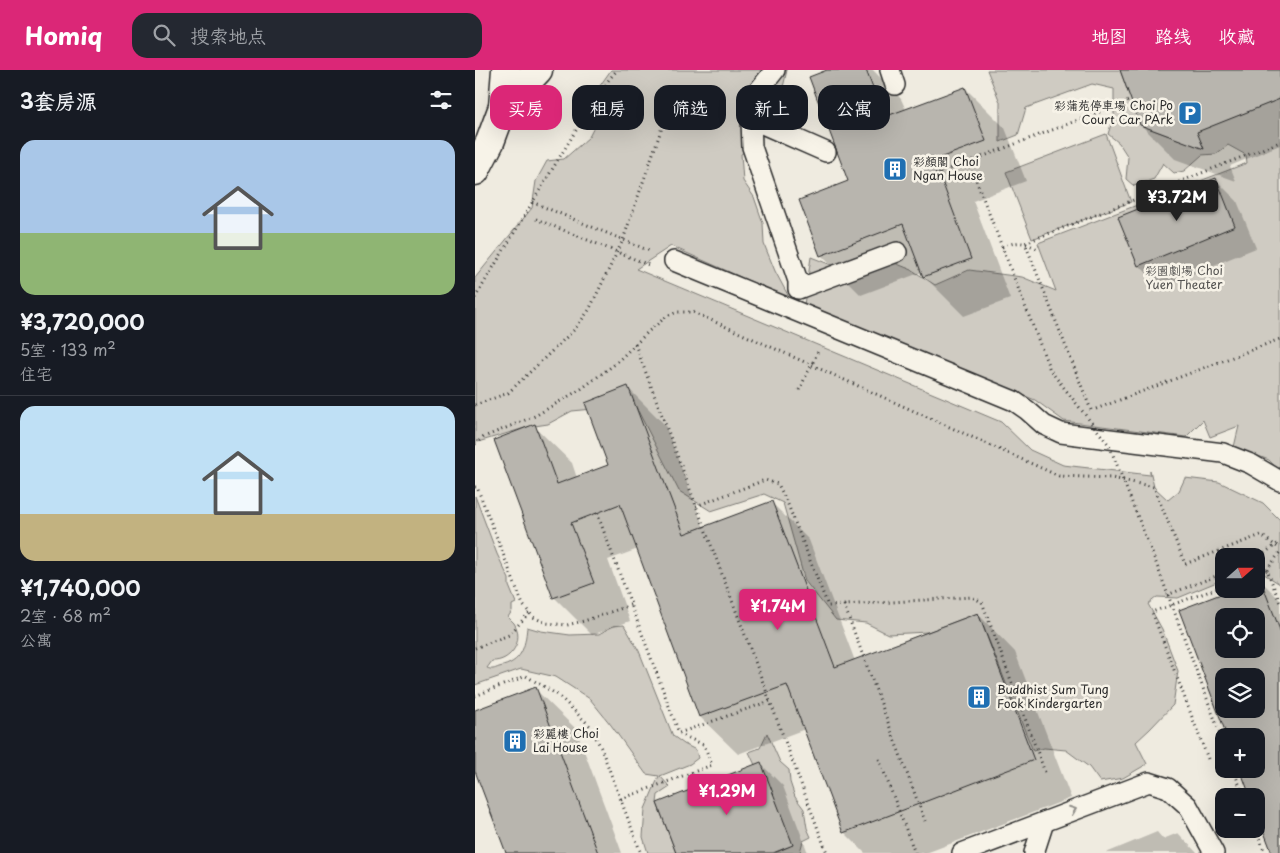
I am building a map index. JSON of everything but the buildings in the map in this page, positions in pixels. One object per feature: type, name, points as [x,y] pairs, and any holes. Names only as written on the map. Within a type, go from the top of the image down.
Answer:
[{"type":"main road","points":[[505,85],[506,70]]},
{"type":"main road","points":[[524,85],[538,70]]},
{"type":"main road","points":[[475,171],[494,130]]},
{"type":"lane","points":[[763,85],[775,70]]},
{"type":"lane","points":[[751,130],[752,147],[798,281],[798,288],[897,252]]},
{"type":"lane","points":[[776,130],[826,152]]},
{"type":"lane","points":[[674,261],[1014,401],[1044,425],[1061,433],[1223,453],[1251,464],[1280,481]]},
{"type":"lane","points":[[962,853],[1149,782],[1168,788],[1188,806],[1214,853]]},
{"type":"lane","points":[[1035,853],[1044,822]]},
{"type":"path","points":[[475,298],[602,88],[617,70]]},
{"type":"path","points":[[475,405],[508,393],[575,329],[589,310],[623,240],[677,84]]},
{"type":"path","points":[[926,178],[1131,100]]},
{"type":"path","points":[[1025,243],[1280,142]]},
{"type":"path","points":[[969,162],[1050,370],[1109,445],[1218,728]]},
{"type":"path","points":[[532,202],[623,240]]},
{"type":"path","points":[[1002,247],[1014,242],[1025,243],[1040,250]]},
{"type":"path","points":[[1025,243],[1091,411],[1280,338]]},
{"type":"path","points":[[475,444],[484,437],[535,416],[581,389],[615,364],[667,316],[677,312],[693,312],[1059,476],[1112,478],[1155,487],[1185,564],[1261,535],[1280,550],[1267,570],[1280,603]]},
{"type":"path","points":[[635,344],[827,853]]},
{"type":"path","points":[[799,390],[814,360]]},
{"type":"path","points":[[696,506],[765,480],[778,484],[787,502],[828,606],[972,597],[982,602],[1046,775]]},
{"type":"path","points":[[475,487],[477,487],[523,605],[533,617],[546,623],[567,625],[631,605]]},
{"type":"path","points":[[597,513],[679,733],[704,745],[712,765],[621,799]]},
{"type":"path","points":[[1265,553],[1280,542]]},
{"type":"path","points":[[1167,595],[1215,576]]},
{"type":"path","points":[[1208,759],[1152,612],[1215,589]]},
{"type":"path","points":[[844,605],[925,820]]},
{"type":"path","points":[[475,648],[509,635],[530,612]]},
{"type":"path","points":[[475,696],[525,676],[558,696],[589,726],[601,748],[641,853]]},
{"type":"path","points":[[679,733],[770,701]]},
{"type":"path","points":[[879,759],[915,853]]},
{"type":"path","points":[[1259,838],[1265,853]]},
{"type":"green space","points":[[611,70],[787,70],[784,85],[736,85],[736,130],[762,130],[761,142],[741,154],[743,181],[754,197],[763,223],[764,244],[775,271],[790,299],[671,246],[636,269],[1001,422],[1030,450],[1063,465],[1150,475],[1150,470],[1154,487],[1168,500],[1179,491],[1185,478],[1219,482],[1263,503],[1280,520],[1280,584],[1265,575],[1265,548],[1215,548],[1215,583],[1178,598],[1157,597],[1148,604],[1162,629],[1178,671],[1173,705],[1136,742],[1147,764],[1123,778],[1100,782],[1089,767],[1066,750],[1044,748],[1033,751],[978,613],[928,632],[888,634],[866,623],[836,620],[805,581],[783,503],[764,494],[711,511],[679,491],[635,405],[572,411],[548,424],[528,427],[478,442],[477,440],[475,446],[475,278],[532,208],[536,181],[547,161],[564,159],[589,137],[593,130],[644,130],[644,85],[600,85]]},
{"type":"green space","name":"彩園劇場 Choi Yuen Theater","points":[[987,70],[1120,70],[1143,126],[1178,139],[1280,98],[1280,472],[1269,460],[1234,447],[1239,426],[1210,437],[1203,420],[1186,437],[1064,421],[1035,400],[804,305],[811,257],[839,268],[875,255],[912,270],[935,285],[969,270],[1022,277],[1056,291],[1038,243],[1247,163],[1246,155],[1228,145],[1216,154],[1202,155],[1184,171],[1174,173],[1163,163],[1154,179],[1134,186],[1126,179],[1128,157],[1119,143],[1108,134],[1114,115],[1114,89],[1092,84],[1026,108],[1018,135],[1000,142],[1000,102]]},
{"type":"green space","points":[[1106,134],[1131,202],[1032,239],[1006,172]]},
{"type":"green space","points":[[475,496],[497,554],[509,579],[509,586],[516,603],[512,605],[512,611],[508,617],[514,623],[517,630],[517,643],[510,654],[505,658],[492,661],[487,668],[493,669],[507,665],[517,658],[523,648],[527,627],[570,635],[599,634],[613,626],[624,625],[639,651],[673,736],[696,750],[698,758],[690,764],[660,776],[670,787],[658,795],[657,803],[676,853],[648,853],[643,837],[645,809],[659,776],[646,774],[590,699],[556,677],[521,669],[475,685]]},
{"type":"green space","points":[[767,733],[780,762],[789,770],[790,782],[795,797],[804,809],[807,828],[811,837],[803,841],[800,852],[797,853],[775,853],[790,846],[761,763],[755,765],[749,752],[760,748]]},
{"type":"place","name":"彩蒲苑停車場 Choi Po Court Car PArk","points":[[1190,113]]},
{"type":"place","name":"彩顏閣 Choi Ngan House","points":[[895,169]]},
{"type":"place","name":"Buddhist Sum Tung Fook Kindergarten","points":[[979,697]]},
{"type":"place","name":"彩麗樓 Choi Lai House","points":[[515,741]]}]
